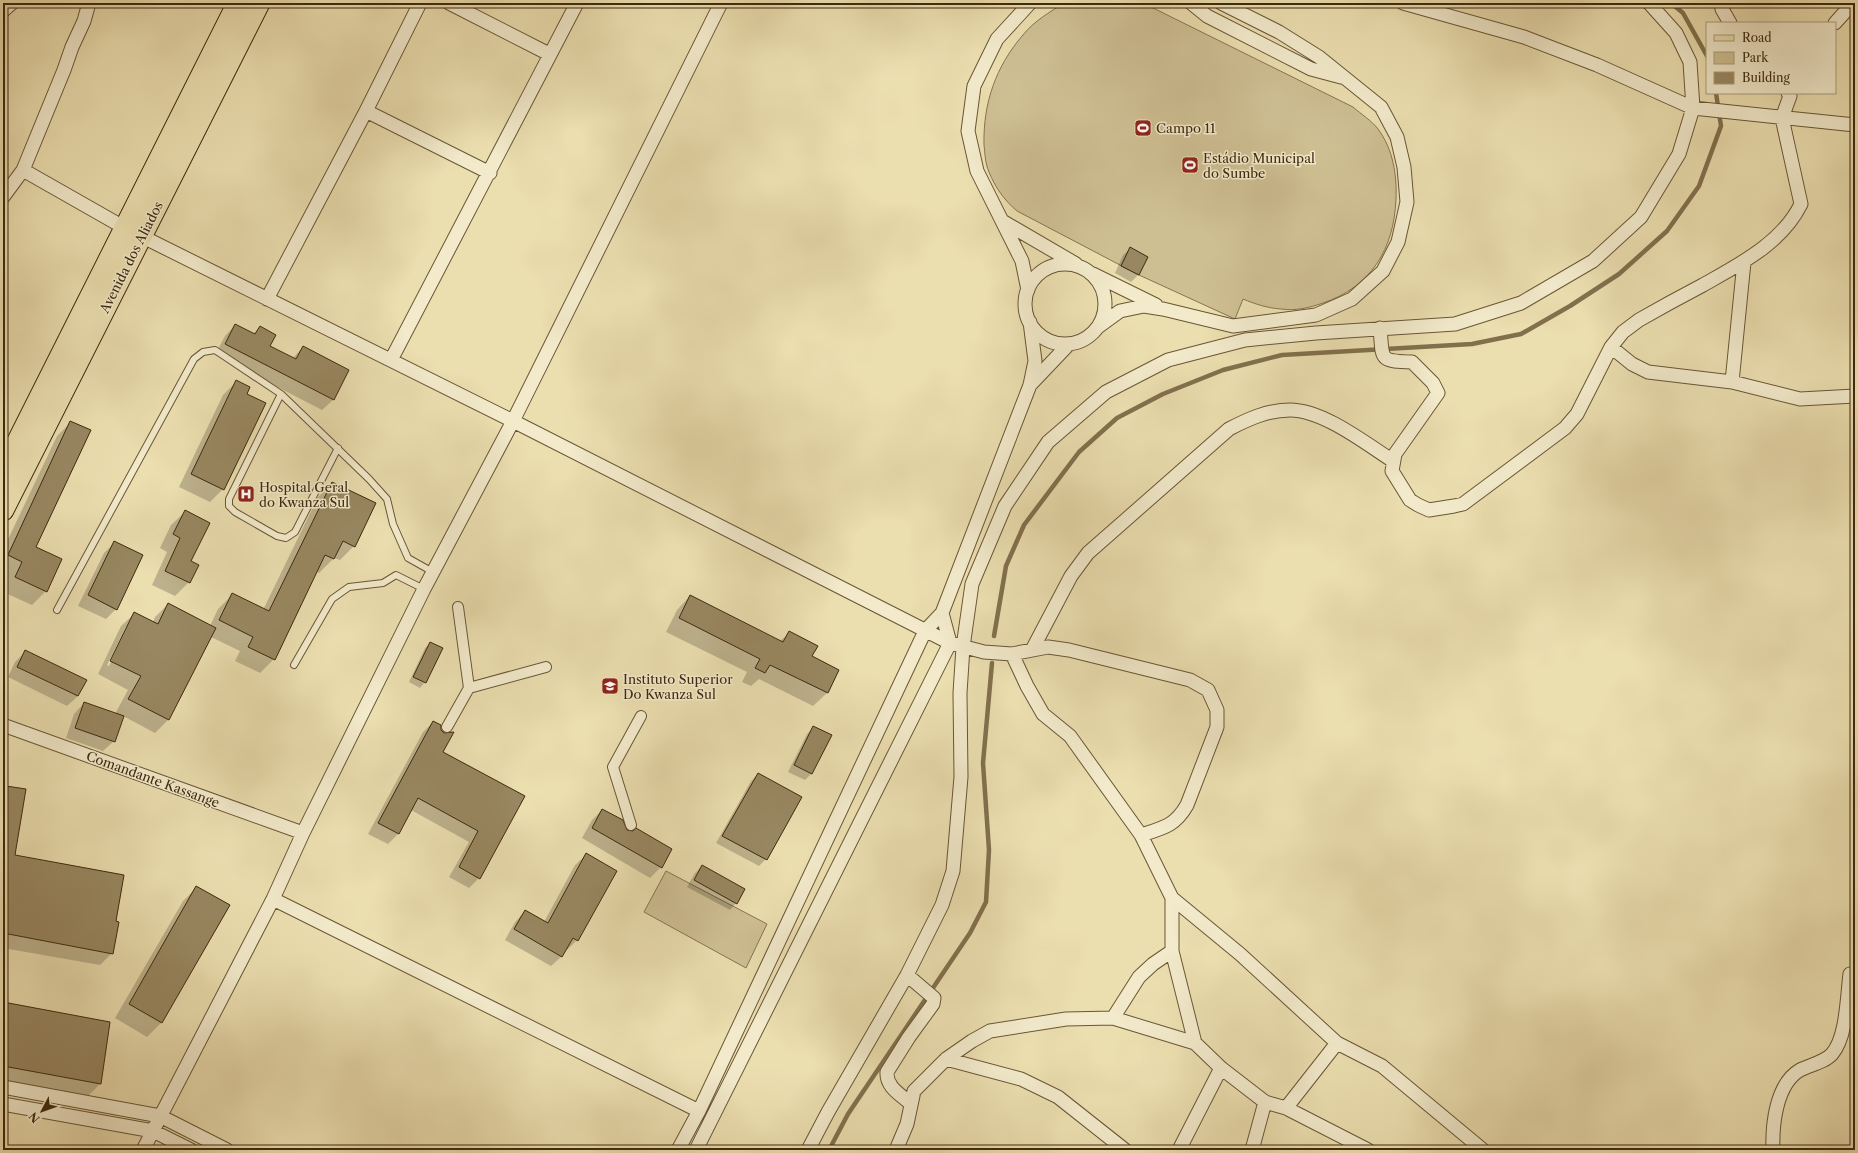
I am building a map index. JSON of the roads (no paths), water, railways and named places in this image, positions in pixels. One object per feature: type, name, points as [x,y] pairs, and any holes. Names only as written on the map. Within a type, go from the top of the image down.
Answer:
[{"type":"main road","name":"Avenida dos Aliados","points":[[3,510],[238,3]]},
{"type":"main road","name":"Avenida dos Aliados","points":[[3,471],[259,3]]},
{"type":"street","points":[[3,11],[12,3]]},
{"type":"street","points":[[3,196],[23,170],[72,47],[84,21],[88,3]]},
{"type":"street","points":[[267,299],[366,111],[420,3]]},
{"type":"street","points":[[449,3],[550,54]]},
{"type":"street","points":[[390,360],[490,173],[577,3]]},
{"type":"street","points":[[144,1150],[160,1116],[273,899],[303,832],[424,589],[514,421],[721,3]]},
{"type":"street","points":[[678,1150],[699,1111],[925,631],[942,613],[1030,385],[1035,361],[1030,322],[1026,308],[1028,290],[1022,261],[1004,222],[977,171],[968,131],[974,86],[997,39],[1030,3]]},
{"type":"street","points":[[1191,3],[1207,16],[1311,69],[1346,78]]},
{"type":"street","points":[[1030,322],[1034,329],[1046,339],[1055,343],[1069,344],[1076,343],[1089,336],[1098,327],[1120,311],[1144,306],[1163,308],[1233,326],[1316,315],[1352,299],[1382,271],[1398,242],[1407,202],[1404,167],[1397,136],[1381,107],[1319,57],[1286,36],[1221,3]]},
{"type":"street","points":[[1403,3],[1524,37],[1597,65],[1693,108],[1855,125]]},
{"type":"street","points":[[696,1150],[957,645],[972,584],[1005,506],[1048,442],[1106,392],[1168,360],[1245,340],[1316,333],[1380,333],[1455,324],[1522,303],[1593,261],[1641,217],[1679,154],[1693,108],[1690,62],[1676,33],[1649,3]]},
{"type":"street","points":[[1721,3],[1722,9],[1729,22]]},
{"type":"street","points":[[1836,22],[1853,3]]},
{"type":"street","points":[[1380,333],[1381,353],[1386,359],[1392,361],[1412,362],[1433,383],[1438,393],[1395,454],[1392,471],[1410,500],[1418,505],[1429,510],[1442,509],[1463,504],[1565,428],[1577,414],[1612,347],[1622,332],[1638,320],[1744,262],[1783,231],[1795,217],[1801,204],[1782,118],[1790,94]]},
{"type":"street","points":[[366,111],[490,173]]},
{"type":"street","points":[[23,170],[133,232],[514,421],[925,631],[957,645],[984,652],[1012,654],[1048,647],[1069,650],[1190,680],[1208,690],[1217,710],[1218,727],[1187,805],[1181,816],[1171,825],[1141,834]]},
{"type":"street","points":[[1004,222],[1094,276],[1101,287],[1105,306],[1104,315],[1098,327]]},
{"type":"street","points":[[1732,382],[1744,262]]},
{"type":"street","points":[[1028,290],[1033,280],[1044,271],[1054,266],[1075,266],[1163,308]]},
{"type":"street","points":[[1030,385],[1069,344]]},
{"type":"street","points":[[1612,347],[1632,364],[1648,372],[1732,382],[1800,399],[1855,396]]},
{"type":"street","points":[[1032,650],[1070,576],[1088,553],[1229,429],[1266,413],[1290,410],[1304,412],[1323,417],[1393,461]]},
{"type":"street","points":[[447,727],[469,688],[458,608]]},
{"type":"street","points":[[808,1150],[831,1105],[910,977],[942,905],[953,871],[961,777],[960,693],[957,645],[942,613]]},
{"type":"street","points":[[1012,654],[1027,686],[1043,714],[1070,736],[1141,834],[1172,898],[1240,954],[1336,1043],[1382,1066],[1483,1150]]},
{"type":"street","points":[[469,688],[546,668]]},
{"type":"street","points":[[631,825],[613,767],[641,716]]},
{"type":"street","name":"Comandante Kassange","points":[[3,725],[303,832]]},
{"type":"street","points":[[1172,898],[1172,951],[1195,1043]]},
{"type":"street","points":[[273,899],[699,1111]]},
{"type":"street","points":[[1113,1018],[1139,977],[1153,964],[1172,951]]},
{"type":"street","points":[[1773,1150],[1774,1117],[1785,1083],[1799,1071],[1832,1054],[1841,1038],[1850,974]]},
{"type":"street","points":[[910,977],[934,998],[933,1004],[909,1037],[887,1072],[887,1078],[890,1086],[911,1104]]},
{"type":"street","points":[[896,1150],[907,1124],[914,1091],[946,1059],[972,1041],[990,1031],[1066,1019],[1113,1018],[1195,1043],[1220,1068],[1265,1102],[1286,1108],[1368,1150]]},
{"type":"street","points":[[1286,1108],[1336,1043]]},
{"type":"street","points":[[946,1059],[1021,1079],[1058,1097],[1125,1150]]},
{"type":"street","points":[[1179,1150],[1220,1068]]},
{"type":"street","points":[[3,1087],[160,1116],[227,1150]]},
{"type":"street","points":[[1252,1150],[1265,1102]]},
{"type":"street","points":[[3,1104],[153,1131],[191,1150]]},
{"type":"lane","points":[[57,610],[194,359],[203,352],[215,350],[281,394],[338,448],[387,498],[393,524],[408,558],[433,572]]},
{"type":"lane","points":[[281,394],[229,499],[229,506],[234,512],[277,536],[286,538],[295,532],[338,448]]},
{"type":"lane","points":[[294,665],[332,599],[349,587],[383,583],[396,575],[424,589]]},
{"type":"waterway","points":[[1671,3],[1683,13],[1706,54]]},
{"type":"waterway","points":[[994,636],[1006,566],[1024,525],[1079,452],[1117,418],[1163,394],[1223,370],[1282,355],[1472,344],[1521,334],[1570,306],[1619,274],[1667,231],[1699,186],[1721,126],[1716,94]]},
{"type":"waterway","points":[[829,1150],[848,1114],[970,933],[986,902],[989,850],[983,763],[992,663]]},
{"type":"place","name":"Campo 11","points":[[1143,128]]},
{"type":"place","name":"Estádio Municipal do Sumbe","points":[[1190,165]]},
{"type":"place","name":"Hospital Geral do Kwanza Sul","points":[[246,494]]},
{"type":"place","name":"Instituto Superior Do Kwanza Sul","points":[[610,686]]}]
